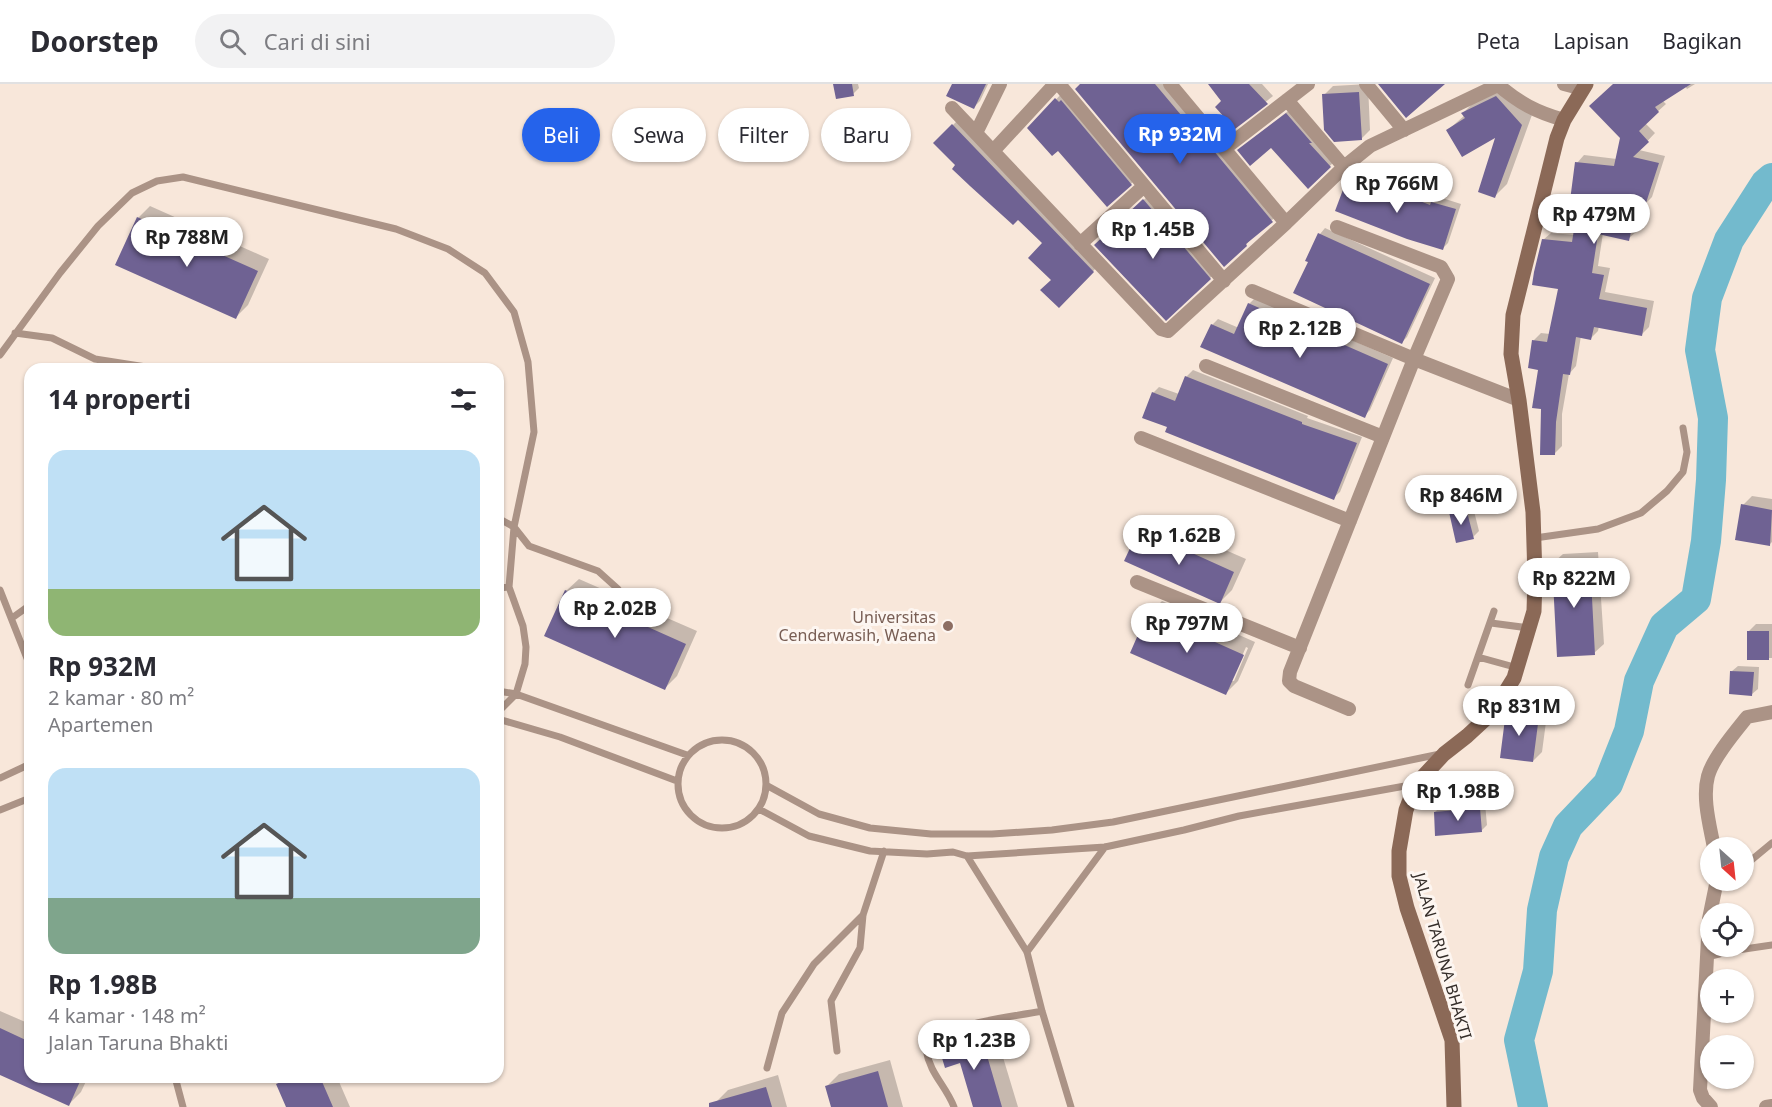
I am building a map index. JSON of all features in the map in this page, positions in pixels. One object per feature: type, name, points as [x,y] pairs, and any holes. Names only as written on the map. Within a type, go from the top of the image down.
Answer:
[{"type":"street","points":[[976,133],[1000,84]]},
{"type":"street","points":[[994,150],[1057,84],[1224,281]]},
{"type":"street","points":[[1224,149],[1308,84]]},
{"type":"street","points":[[1366,84],[1404,130]]},
{"type":"street","points":[[952,108],[1164,331],[1172,329],[1344,167],[1370,146],[1498,84],[1521,103],[1540,113],[1564,120]]},
{"type":"street","points":[[1564,84],[1584,87]]},
{"type":"street","points":[[1174,85],[1286,223]]},
{"type":"street","name":"JALAN TARUNA BHAKTI","points":[[1454,1107],[1452,1040],[1417,939],[1399,876],[1401,831],[1416,784],[1444,754],[1492,712],[1514,678],[1529,628],[1534,600],[1533,512],[1511,354],[1513,315],[1557,138],[1564,120],[1584,87]]},
{"type":"street","points":[[1287,100],[1344,167]]},
{"type":"street","points":[[1080,244],[1144,186]]},
{"type":"street","points":[[1337,227],[1441,267],[1448,279],[1414,358],[1290,672],[1289,681],[1294,686],[1348,709]]},
{"type":"street","points":[[1252,291],[1519,400]]},
{"type":"street","points":[[1206,366],[1383,437]]},
{"type":"street","points":[[1141,438],[1350,521]]},
{"type":"street","points":[[1137,582],[1300,648]]},
{"type":"street","points":[[1712,837],[1706,799],[1708,776],[1713,764],[1748,717],[1772,712]]},
{"type":"street","points":[[1707,957],[1700,1090],[1703,1098],[1711,1107]]},
{"type":"street","points":[[1766,1107],[1772,1106]]},
{"type":"lane","points":[[0,355],[98,226],[132,193],[157,181],[183,177],[396,229],[448,249],[485,273],[514,312],[528,362],[534,432],[514,528],[509,587],[522,626],[526,646],[525,664],[516,694],[504,706]]},
{"type":"lane","points":[[15,333],[52,338],[95,359],[120,363]]},
{"type":"lane","points":[[1534,538],[1598,529],[1641,513],[1667,491],[1683,472],[1687,452],[1683,428]]},
{"type":"lane","points":[[504,522],[514,528],[529,546],[598,571],[618,589]]},
{"type":"lane","points":[[504,587],[509,587]]},
{"type":"lane","points":[[0,590],[24,650]]},
{"type":"lane","points":[[12,618],[24,609]]},
{"type":"lane","points":[[1468,685],[1494,611]]},
{"type":"lane","points":[[1491,623],[1529,628]]},
{"type":"lane","points":[[1478,657],[1518,668]]},
{"type":"lane","points":[[504,692],[516,694],[687,755]]},
{"type":"lane","points":[[504,721],[560,737],[677,781]]},
{"type":"lane","points":[[714,740],[730,740],[745,746],[757,756],[764,770],[766,785],[759,809],[741,824],[718,828],[696,821],[681,804],[677,781],[680,768],[687,755],[699,745],[714,740]]},
{"type":"lane","points":[[766,785],[819,814],[870,828],[931,834],[992,834],[1052,830],[1113,822],[1444,754]]},
{"type":"lane","points":[[0,777],[24,767]]},
{"type":"lane","points":[[759,809],[809,836],[870,850],[927,854],[953,852],[967,856],[1105,847],[1239,816],[1416,784]]},
{"type":"lane","points":[[0,810],[24,800]]},
{"type":"lane","points":[[1754,860],[1772,843]]},
{"type":"lane","points":[[1027,952],[1105,847]]},
{"type":"lane","points":[[837,1051],[831,1001],[860,948],[863,915],[884,851]]},
{"type":"lane","points":[[967,856],[1027,952],[1071,1107]]},
{"type":"lane","points":[[767,1068],[782,1013],[814,964],[863,915]]},
{"type":"lane","points":[[1754,948],[1772,945]]},
{"type":"lane","points":[[954,1107],[950,1097],[935,1076],[926,1050],[940,1037],[955,1030],[1042,1011]]},
{"type":"lane","points":[[177,1083],[183,1107]]},
{"type":"building","points":[[833,84],[852,84],[854,96],[836,99]]},
{"type":"building","points":[[952,84],[986,84],[974,109],[946,96]]},
{"type":"building","points":[[1080,84],[1155,84],[1273,222],[1246,244],[1247,246],[1224,267],[1075,89]]},
{"type":"building","points":[[1208,84],[1249,84],[1268,104],[1235,129],[1215,107],[1221,101]]},
{"type":"building","points":[[1378,84],[1445,84],[1406,118]]},
{"type":"building","points":[[1613,84],[1691,84],[1655,107],[1659,112],[1639,131],[1649,142],[1633,157],[1659,163],[1645,206],[1637,204],[1629,241],[1598,234],[1592,273],[1604,275],[1599,299],[1647,308],[1642,336],[1594,327],[1591,340],[1576,337],[1570,375],[1563,374],[1556,422],[1555,455],[1540,455],[1541,409],[1532,408],[1538,370],[1528,368],[1532,340],[1547,342],[1558,289],[1532,285],[1534,272],[1542,239],[1572,242],[1576,217],[1568,216],[1575,162],[1614,166],[1620,138],[1589,106]]},
{"type":"building","points":[[1359,92],[1362,140],[1334,142],[1324,130],[1322,94]]},
{"type":"building","points":[[1496,96],[1522,125],[1495,198],[1478,192],[1495,138],[1462,157],[1446,130],[1465,118],[1461,113]]},
{"type":"building","points":[[1055,98],[1059,102],[1061,100],[1132,185],[1107,207],[1058,151],[1052,156],[1027,128]]},
{"type":"building","points":[[1286,113],[1331,167],[1308,189],[1271,148],[1250,166],[1237,150]]},
{"type":"building","points":[[952,124],[1094,272],[1059,308],[1040,290],[1051,280],[1028,258],[1042,243],[1018,220],[1013,225],[970,186],[952,169],[955,165],[933,143]]},
{"type":"building","points":[[1347,179],[1405,201],[1407,196],[1430,205],[1431,202],[1456,209],[1443,250],[1407,239],[1335,211]]},
{"type":"building","points":[[1143,199],[1211,279],[1166,321],[1094,245]]},
{"type":"building","points":[[137,217],[258,271],[236,319],[115,265]]},
{"type":"building","points":[[1318,233],[1430,284],[1402,344],[1293,293],[1308,262],[1305,261]]},
{"type":"building","points":[[1248,303],[1388,364],[1365,418],[1200,347],[1211,324],[1234,334]]},
{"type":"building","points":[[1185,376],[1302,422],[1302,424],[1357,443],[1334,500],[1165,432],[1167,427],[1142,418],[1152,392],[1175,401]]},
{"type":"building","points":[[1741,504],[1772,510],[1770,546],[1735,540]]},
{"type":"building","points":[[1466,508],[1474,539],[1456,543],[1449,512]]},
{"type":"building","points":[[1139,529],[1234,572],[1220,604],[1124,561]]},
{"type":"building","points":[[1590,560],[1595,655],[1557,657],[1552,563]]},
{"type":"building","points":[[565,590],[617,613],[621,605],[643,615],[639,623],[686,644],[665,690],[544,636]]},
{"type":"building","points":[[1148,612],[1244,655],[1226,695],[1130,653]]},
{"type":"building","points":[[1747,631],[1769,631],[1769,660],[1747,660]]},
{"type":"building","points":[[1730,671],[1754,672],[1752,696],[1729,694]]},
{"type":"building","points":[[1506,711],[1539,716],[1533,762],[1500,758]]},
{"type":"building","points":[[1480,808],[1482,832],[1435,836],[1434,812]]},
{"type":"building","points":[[0,1028],[24,1039],[24,1083],[79,1083],[69,1106],[0,1075]]},
{"type":"building","points":[[981,1035],[1002,1107],[973,1107],[960,1063],[945,1068],[939,1048]]},
{"type":"building","points":[[878,1071],[888,1107],[831,1107],[825,1086]]},
{"type":"building","points":[[323,1083],[333,1107],[286,1107],[276,1084]]},
{"type":"building","points":[[766,1087],[772,1107],[709,1107],[709,1103]]},
{"type":"waterway","points":[[1533,1107],[1519,1040],[1538,971],[1542,910],[1554,857],[1568,826],[1608,784],[1629,731],[1639,681],[1664,626],[1696,599],[1706,541],[1711,480],[1713,418],[1700,350],[1707,298],[1729,240],[1765,184],[1772,178]]},
{"type":"place","name":"Universitas Cenderwasih, Waena","points":[[948,626]]}]
